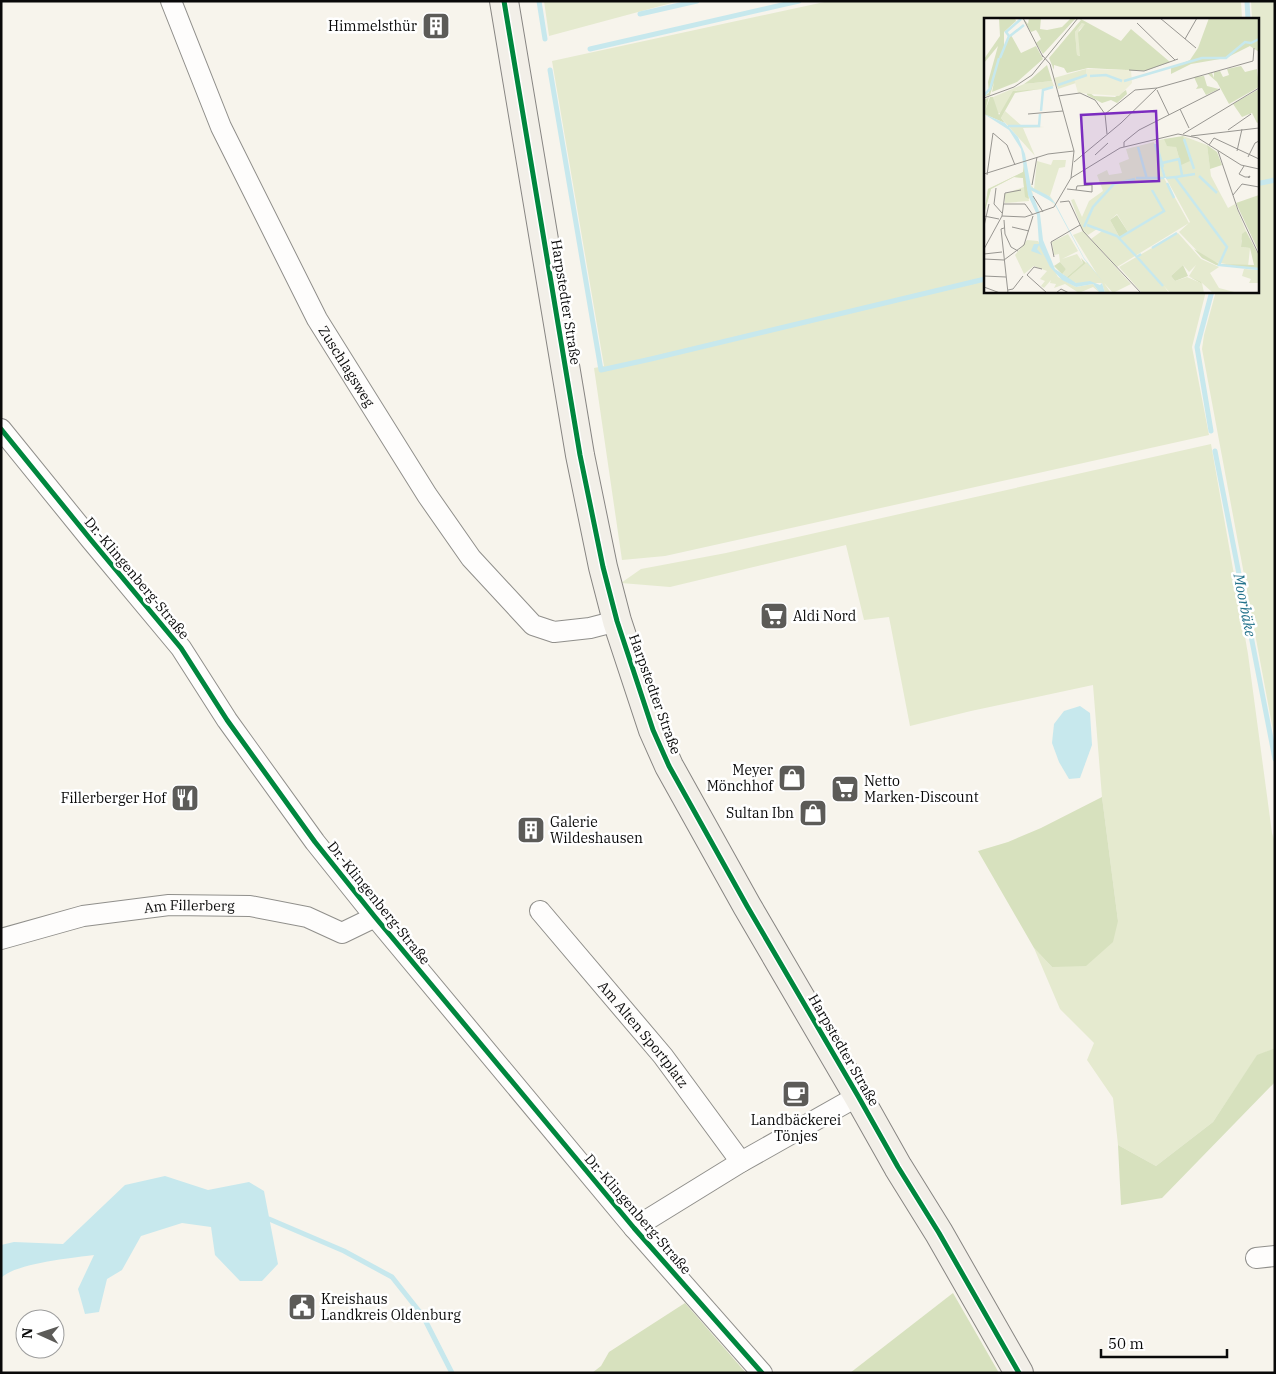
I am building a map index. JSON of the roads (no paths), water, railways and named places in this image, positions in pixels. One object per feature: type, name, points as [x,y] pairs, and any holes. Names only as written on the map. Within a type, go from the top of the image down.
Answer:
[{"type":"main road","name":"Harpstedter Straße","points":[[504,1],[580,455],[603,566],[617,621],[653,730],[669,766],[747,906],[1019,1373]]},
{"type":"street","name":"Zuschlagsweg","points":[[172,1],[221,127],[317,319],[427,495],[471,558],[533,625],[554,632],[590,628],[617,621]]},
{"type":"street","name":"Dr.-Klingenberg-Straße","points":[[1,430],[181,648],[228,720],[309,835],[375,918],[634,1228],[762,1373]]},
{"type":"street","name":"Am Fillerberg","points":[[1,939],[84,916],[169,905],[250,906],[307,917],[342,933],[375,918]]},
{"type":"street","name":"Am Alten Sportplatz","points":[[540,911],[663,1056],[741,1162]]},
{"type":"street","points":[[634,1228],[741,1162],[858,1096]]},
{"type":"water","points":[[1080,706],[1090,713],[1092,745],[1080,778],[1069,779],[1059,762],[1052,743],[1054,724],[1064,711]]},
{"type":"water","points":[[165,1176],[208,1190],[249,1182],[264,1191],[278,1264],[262,1281],[240,1281],[215,1255],[211,1227],[182,1223],[141,1236],[122,1270],[107,1279],[99,1312],[85,1314],[78,1289],[94,1255],[31,1265],[19,1268],[1,1278],[1,1245],[14,1242],[63,1244],[125,1185]]},
{"type":"waterway","points":[[539,1],[545,39]]},
{"type":"waterway","points":[[640,14],[697,1]]},
{"type":"waterway","points":[[590,49],[799,1]]},
{"type":"waterway","name":"Moorbäke","points":[[1247,1],[1248,18]]},
{"type":"waterway","points":[[550,70],[601,370],[984,279]]},
{"type":"waterway","points":[[1261,183],[1275,180]]},
{"type":"waterway","name":"Moorbäke","points":[[1211,431],[1197,347],[1212,292]]},
{"type":"waterway","name":"Moorbäke","points":[[1215,451],[1275,759]]},
{"type":"waterway","points":[[269,1219],[344,1251],[392,1277],[423,1316],[452,1373]]},
{"type":"place","name":"Himmelsthür","points":[[436,26]]},
{"type":"place","name":"Aldi Nord","points":[[774,616]]},
{"type":"place","name":"Meyer Mönchhof","points":[[792,778]]},
{"type":"place","name":"Netto Marken-Discount","points":[[845,789]]},
{"type":"place","name":"Fillerberger Hof","points":[[185,798]]},
{"type":"place","name":"Sultan Ibn","points":[[813,813]]},
{"type":"place","name":"Galerie Wildeshausen","points":[[531,830]]},
{"type":"place","name":"Landbäckerei Tönjes","points":[[796,1094]]},
{"type":"place","name":"Kreishaus Landkreis Oldenburg","points":[[302,1307]]}]
